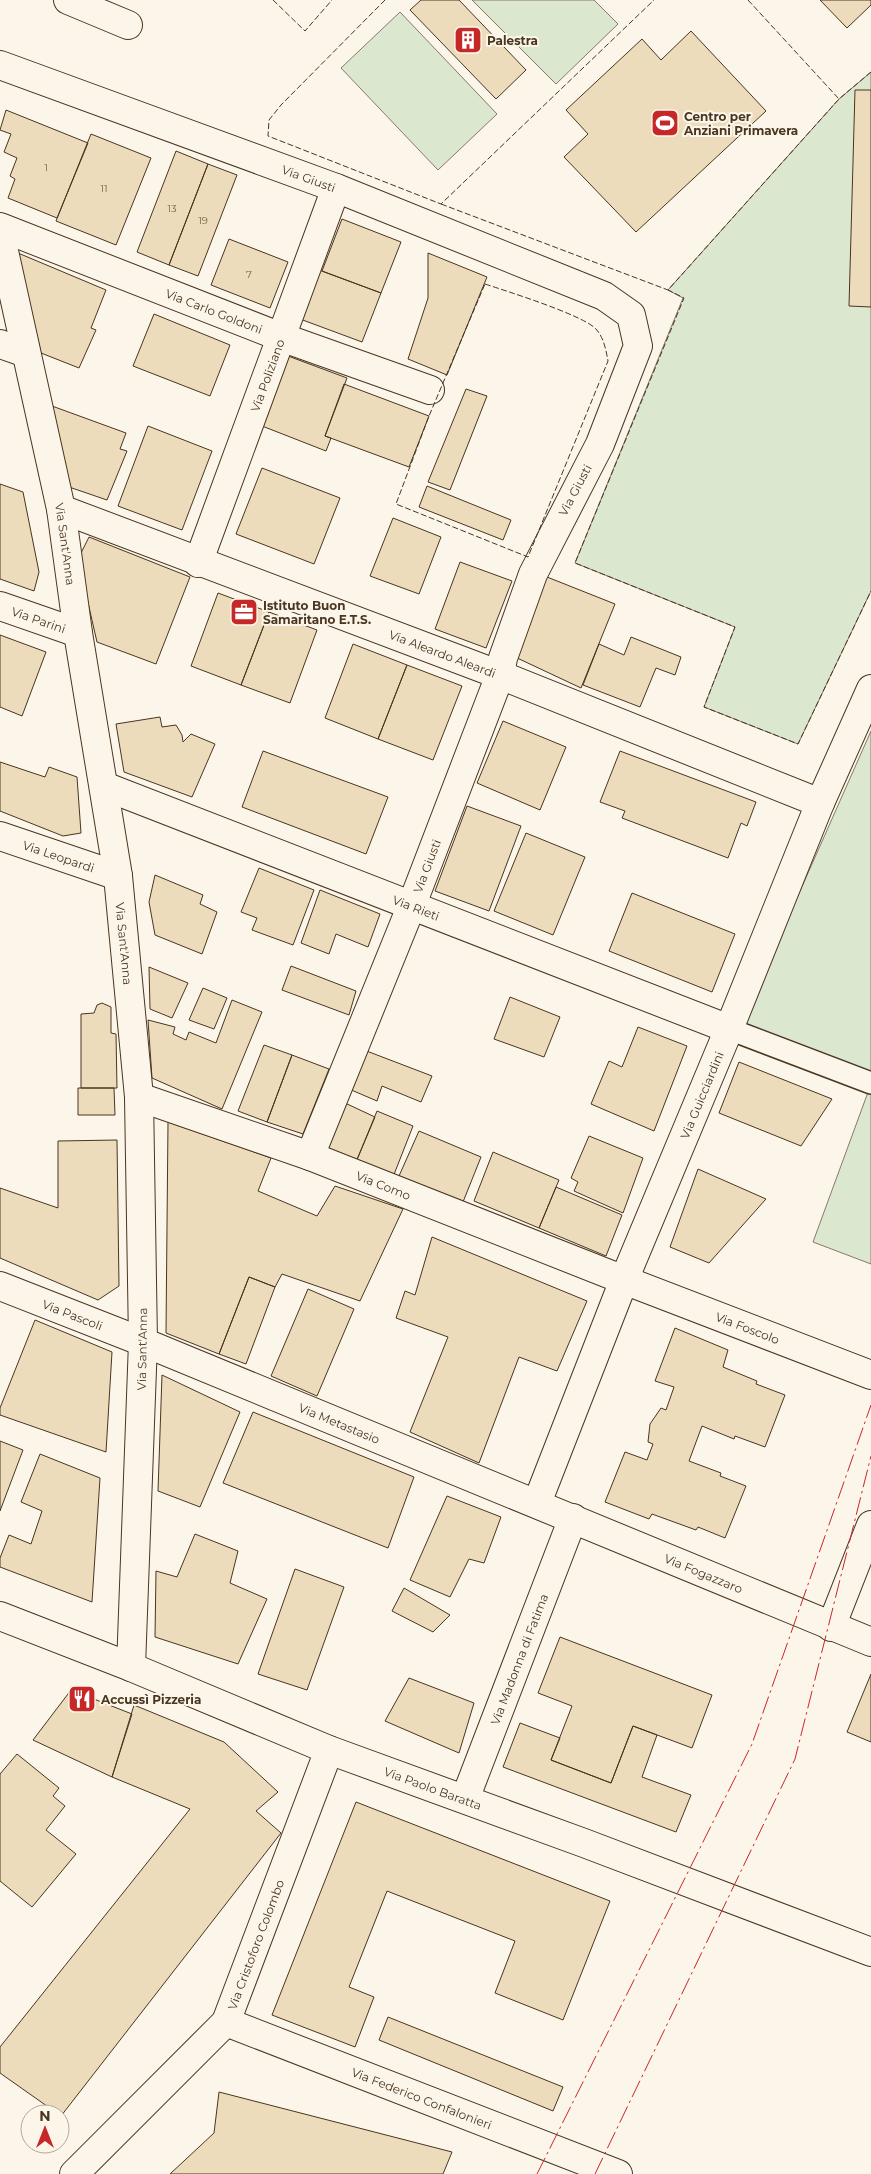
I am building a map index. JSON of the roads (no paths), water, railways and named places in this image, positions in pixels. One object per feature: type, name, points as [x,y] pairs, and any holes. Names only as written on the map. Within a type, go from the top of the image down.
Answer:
[{"type":"street","points":[[68,0],[128,25]]},
{"type":"street","name":"Via Giusti","points":[[0,65],[336,188],[604,296],[631,315],[638,346],[600,444],[533,574],[503,658],[500,675],[411,907],[310,1156]]},
{"type":"street","name":"Via Poliziano","points":[[198,563],[336,188]]},
{"type":"street","name":"Via Carlo Goldoni","points":[[0,227],[281,337],[430,390]]},
{"type":"street","name":"Via Sant'Anna","points":[[0,233],[61,509],[78,633],[118,876],[139,1097],[144,1342],[131,1667]]},
{"type":"street","points":[[0,344],[26,353]]},
{"type":"street","name":"Via Aleardo Aleardi","points":[[61,509],[198,563],[500,675],[820,803]]},
{"type":"street","name":"Via Parini","points":[[0,606],[78,633]]},
{"type":"street","name":"Via Guicciardini","points":[[537,1503],[624,1280],[729,1030],[820,803],[871,689]]},
{"type":"street","name":"Via Rieti","points":[[104,786],[729,1030]]},
{"type":"street","name":"Via Leopardi","points":[[0,836],[118,876]]},
{"type":"street","points":[[729,1030],[871,1083]]},
{"type":"street","name":"Via Como","points":[[139,1097],[310,1156],[624,1280]]},
{"type":"street","name":"Via Foscolo","points":[[624,1280],[871,1374]]},
{"type":"street","name":"Via Pascoli","points":[[0,1286],[144,1342]]},
{"type":"street","name":"Via Metastasio","points":[[144,1342],[537,1503]]},
{"type":"street","name":"Via Fogazzaro","points":[[537,1503],[569,1528],[871,1642]]},
{"type":"street","points":[[831,1627],[871,1525]]},
{"type":"street","name":"Via Madonna di Fatima","points":[[465,1799],[569,1528]]},
{"type":"street","name":"Via Paolo Baratta","points":[[0,1616],[131,1667],[328,1750],[465,1799],[871,1952]]},
{"type":"street","name":"Via Cristoforo Colombo","points":[[74,2174],[226,2022],[328,1750]]},
{"type":"street","name":"Via Federico Confalonieri","points":[[226,2022],[618,2174]]},
{"type":"place","name":"Palestra","points":[[468,40]]},
{"type":"place","name":"Centro per Anziani Primavera","points":[[665,123]]},
{"type":"place","name":"Istituto Buon Samaritano E.T.S.","points":[[244,612]]},
{"type":"place","name":"Accussì Pizzeria","points":[[82,1699]]}]
